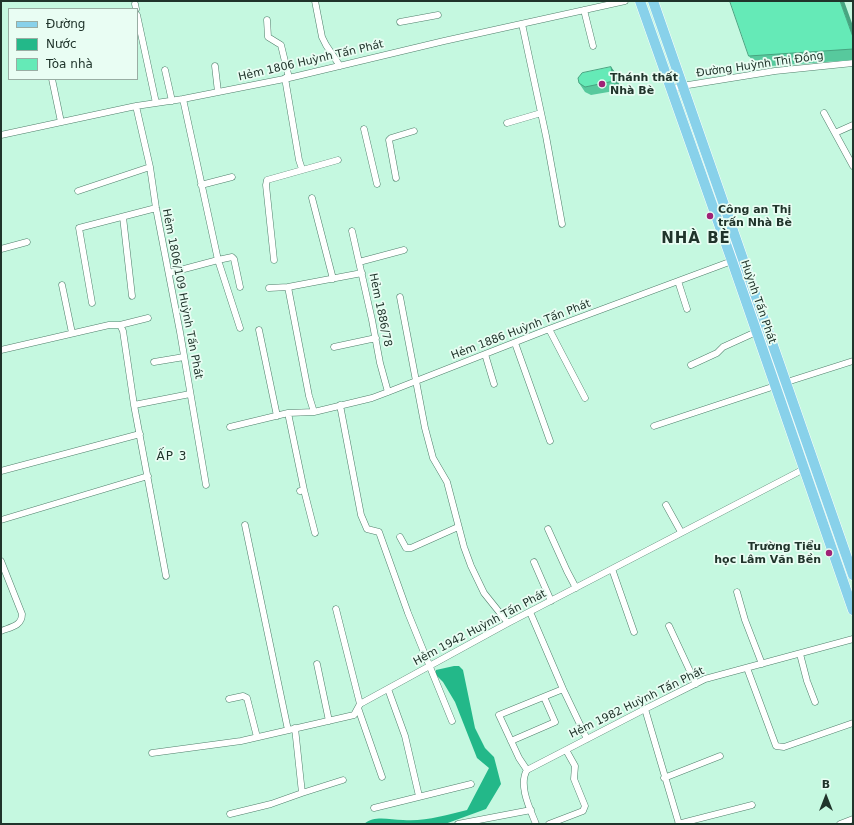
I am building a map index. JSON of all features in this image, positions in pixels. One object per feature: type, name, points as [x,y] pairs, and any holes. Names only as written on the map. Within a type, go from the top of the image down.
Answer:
[{"type":"main road","name":"Huỳnh Tấn Phát","points":[[640,1],[853,610]]},
{"type":"main road","name":"Huỳnh Tấn Phát","points":[[653,1],[853,575]]},
{"type":"main road","points":[[775,386],[787,382]]},
{"type":"street","points":[[316,1],[322,37],[340,66]]},
{"type":"street","name":"Hẻm 1806 Huỳnh Tấn Phát","points":[[1,135],[136,106],[183,99],[287,78],[444,41],[625,1]]},
{"type":"street","points":[[584,10],[593,46]]},
{"type":"street","points":[[400,22],[438,15]]},
{"type":"street","points":[[138,20],[156,103]]},
{"type":"street","points":[[267,20],[268,36],[281,46],[299,160],[302,169]]},
{"type":"street","points":[[522,24],[562,224]]},
{"type":"street","name":"Đường Huỳnh Thị Đồng","points":[[671,90],[682,86],[775,71],[853,63]]},
{"type":"street","points":[[215,66],[218,92]]},
{"type":"street","points":[[165,70],[172,101]]},
{"type":"street","points":[[52,80],[61,122]]},
{"type":"street","points":[[183,99],[218,260],[240,328]]},
{"type":"street","name":"Hẻm 1806/109 Huỳnh Tấn Phát","points":[[136,106],[150,167],[206,486]]},
{"type":"street","points":[[824,113],[853,166]]},
{"type":"street","points":[[507,124],[541,114]]},
{"type":"street","points":[[835,133],[853,125]]},
{"type":"street","points":[[364,129],[377,184]]},
{"type":"street","points":[[396,178],[389,140],[390,138],[414,131]]},
{"type":"street","points":[[274,260],[266,182],[269,178],[338,160]]},
{"type":"street","points":[[78,191],[150,167]]},
{"type":"street","points":[[202,185],[232,177]]},
{"type":"street","points":[[312,198],[333,279]]},
{"type":"street","points":[[92,303],[79,228],[156,208]]},
{"type":"street","points":[[123,217],[132,296]]},
{"type":"street","name":"Hẻm 1886/78","points":[[352,231],[376,338],[380,363],[388,392]]},
{"type":"street","points":[[1,249],[27,242]]},
{"type":"street","points":[[359,262],[404,250]]},
{"type":"street","points":[[169,272],[232,257],[234,259],[240,287]]},
{"type":"street","name":"Hẻm 1886 Huỳnh Tấn Phát","points":[[230,427],[288,413],[314,412],[372,398],[549,329],[732,261]]},
{"type":"street","points":[[269,288],[288,287],[362,273]]},
{"type":"street","points":[[678,281],[687,309]]},
{"type":"street","points":[[62,285],[72,334]]},
{"type":"street","points":[[288,287],[309,396],[314,412]]},
{"type":"street","points":[[400,297],[425,428],[433,458],[447,482],[464,547],[484,593],[508,623]]},
{"type":"street","points":[[1,350],[109,325],[120,325],[148,318]]},
{"type":"street","points":[[120,325],[123,331],[134,405],[166,576]]},
{"type":"street","points":[[549,329],[584,398]]},
{"type":"street","points":[[259,330],[277,416]]},
{"type":"street","points":[[692,365],[716,353],[723,347],[756,332]]},
{"type":"street","points":[[334,347],[376,338]]},
{"type":"street","points":[[515,343],[550,441]]},
{"type":"street","points":[[485,354],[494,384]]},
{"type":"street","points":[[154,362],[184,357]]},
{"type":"street","points":[[787,382],[853,361]]},
{"type":"street","points":[[654,426],[775,386]]},
{"type":"street","points":[[134,405],[190,394]]},
{"type":"street","points":[[340,405],[360,515],[367,529],[379,532],[408,613],[452,720]]},
{"type":"street","points":[[288,413],[302,490],[315,533]]},
{"type":"street","points":[[1,471],[140,434]]},
{"type":"street","name":"Hẻm 1942 Huỳnh Tấn Phát","points":[[152,753],[241,741],[354,715],[359,706],[508,623],[804,469]]},
{"type":"street","points":[[1,520],[148,476]]},
{"type":"street","points":[[666,505],[681,532]]},
{"type":"street","points":[[245,525],[288,730]]},
{"type":"street","points":[[400,537],[406,548],[411,548],[458,527]]},
{"type":"street","points":[[548,529],[576,588]]},
{"type":"street","points":[[1,562],[22,614],[20,624],[1,631]]},
{"type":"street","points":[[534,562],[551,601]]},
{"type":"street","points":[[612,569],[634,632]]},
{"type":"street","points":[[737,592],[745,620],[762,664]]},
{"type":"street","points":[[336,609],[359,706],[382,777]]},
{"type":"street","points":[[530,612],[563,689],[587,739]]},
{"type":"street","points":[[669,626],[696,684]]},
{"type":"street","name":"Hẻm 1982 Huỳnh Tấn Phát","points":[[527,770],[705,680],[853,639]]},
{"type":"street","points":[[800,654],[807,681],[815,702]]},
{"type":"street","points":[[317,664],[329,721]]},
{"type":"street","points":[[747,668],[776,746],[784,747],[853,723]]},
{"type":"street","points":[[388,689],[405,736],[419,796]]},
{"type":"street","points":[[536,824],[524,783],[524,774],[527,770],[519,758],[500,715],[563,689]]},
{"type":"street","points":[[229,699],[243,696],[247,698],[257,737]]},
{"type":"street","points":[[511,741],[555,722],[544,697]]},
{"type":"street","points":[[645,709],[664,778],[679,824],[752,805]]},
{"type":"street","points":[[295,728],[302,793]]},
{"type":"street","points":[[549,824],[583,811],[585,806],[574,779],[575,766],[566,750]]},
{"type":"street","points":[[664,778],[720,756]]},
{"type":"street","points":[[230,814],[272,804],[343,780]]},
{"type":"street","points":[[374,808],[471,784]]},
{"type":"street","points":[[458,824],[531,810]]},
{"type":"street","points":[[840,824],[853,819]]},
{"type":"water","points":[[459,666],[463,670],[475,728],[485,748],[494,757],[501,784],[486,809],[445,824],[364,824],[368,821],[377,819],[427,819],[467,810],[489,768],[477,758],[455,702],[443,682],[435,674],[436,670]]},
{"type":"building","points":[[730,1],[840,1],[853,37],[853,49],[749,56]]},
{"type":"building","points":[[611,67],[614,81],[585,87],[579,83],[578,78],[582,73]]},
{"type":"place","name":"Thánh thất Nhà Bè","points":[[602,84]]},
{"type":"place","name":"Công an Thị trấn Nhà Bè","points":[[710,216]]},
{"type":"place","name":"Trường Tiểu học Lâm Văn Bền","points":[[829,553]]},
{"type":"district","name":"NHÀ BÈ","points":[[696,239]]},
{"type":"district","name":"ẤP 3","points":[[172,457]]}]
